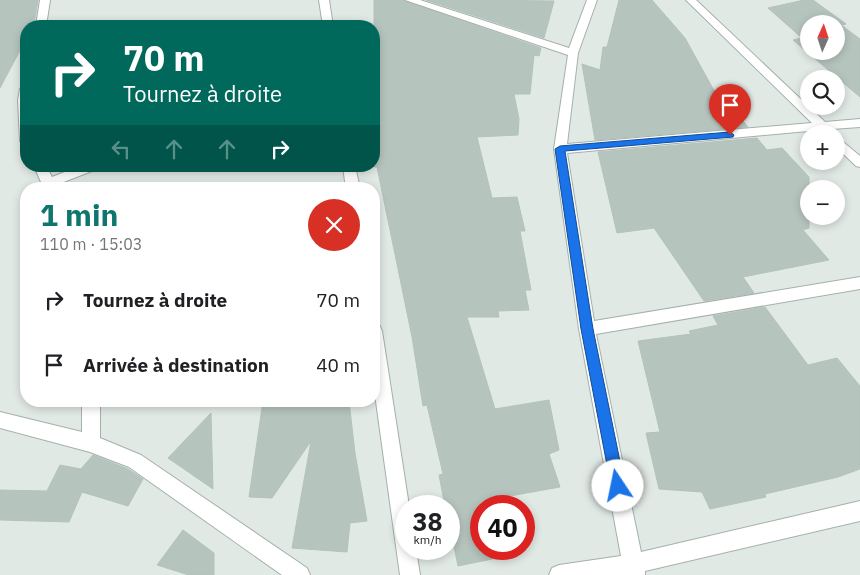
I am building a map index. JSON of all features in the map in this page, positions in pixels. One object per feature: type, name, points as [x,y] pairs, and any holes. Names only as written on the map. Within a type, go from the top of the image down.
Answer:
[{"type":"street","points":[[42,20],[45,0]]},
{"type":"street","points":[[324,0],[327,20]]},
{"type":"street","points":[[410,0],[573,53]]},
{"type":"street","points":[[592,0],[573,53],[560,149],[587,329],[634,570]]},
{"type":"street","points":[[691,0],[821,125]]},
{"type":"street","points":[[845,127],[860,123]]},
{"type":"street","points":[[560,149],[800,133]]},
{"type":"street","points":[[845,149],[860,163]]},
{"type":"street","points":[[59,182],[81,172]]},
{"type":"street","points":[[587,329],[860,283]]},
{"type":"street","points":[[380,372],[410,575]]},
{"type":"street","points":[[90,443],[91,407]]},
{"type":"street","points":[[0,420],[90,443],[136,460],[300,575]]},
{"type":"street","points":[[558,575],[634,570],[860,511]]},
{"type":"building","points":[[0,0],[38,0],[35,20],[20,20],[20,50],[0,88]]},
{"type":"building","points":[[374,0],[403,0],[541,48],[539,56],[534,55],[530,94],[514,94],[519,119],[518,135],[477,137],[492,198],[517,197],[525,231],[520,231],[531,290],[525,290],[529,310],[498,311],[499,317],[467,317],[495,409],[549,400],[559,450],[549,454],[560,487],[515,495],[470,495],[470,560],[487,560],[458,566],[457,560],[460,560],[460,495],[443,495],[439,475],[443,474],[427,405],[423,406],[412,337],[378,172],[380,172],[380,20],[374,20]]},
{"type":"building","points":[[426,0],[478,0],[554,1],[544,38]]},
{"type":"building","points":[[619,0],[652,0],[685,38],[717,96],[722,95],[748,127],[595,140],[582,64],[600,70],[603,47],[607,47]]},
{"type":"building","points":[[804,0],[813,0],[834,15],[800,15],[800,36],[768,8]]},
{"type":"building","points":[[845,28],[860,39],[860,97],[845,84],[845,70],[828,70],[817,60],[845,60]]},
{"type":"building","points":[[800,38],[800,46],[793,40]]},
{"type":"building","points":[[757,138],[767,150],[782,148],[800,167],[800,170],[802,170],[809,177],[809,180],[800,180],[800,225],[809,225],[809,228],[803,230],[829,260],[743,277],[754,293],[704,301],[654,228],[617,233],[598,152]]},
{"type":"building","points":[[765,307],[808,365],[837,358],[860,386],[860,469],[838,477],[765,494],[766,497],[710,509],[702,492],[659,489],[646,433],[660,432],[638,341],[691,334],[689,331],[718,325],[713,316]]},
{"type":"building","points":[[262,407],[350,407],[355,453],[367,521],[350,523],[347,552],[292,548],[311,441],[272,498],[249,497]]},
{"type":"building","points":[[211,413],[213,489],[168,458]]},
{"type":"building","points":[[93,455],[128,469],[143,479],[128,506],[82,492],[69,522],[0,520],[0,490],[47,491],[60,465],[81,469]]},
{"type":"building","points":[[183,530],[214,553],[214,575],[189,575],[157,565]]},
{"type":"route","points":[[618,486],[587,329],[560,149],[730,135]]}]
